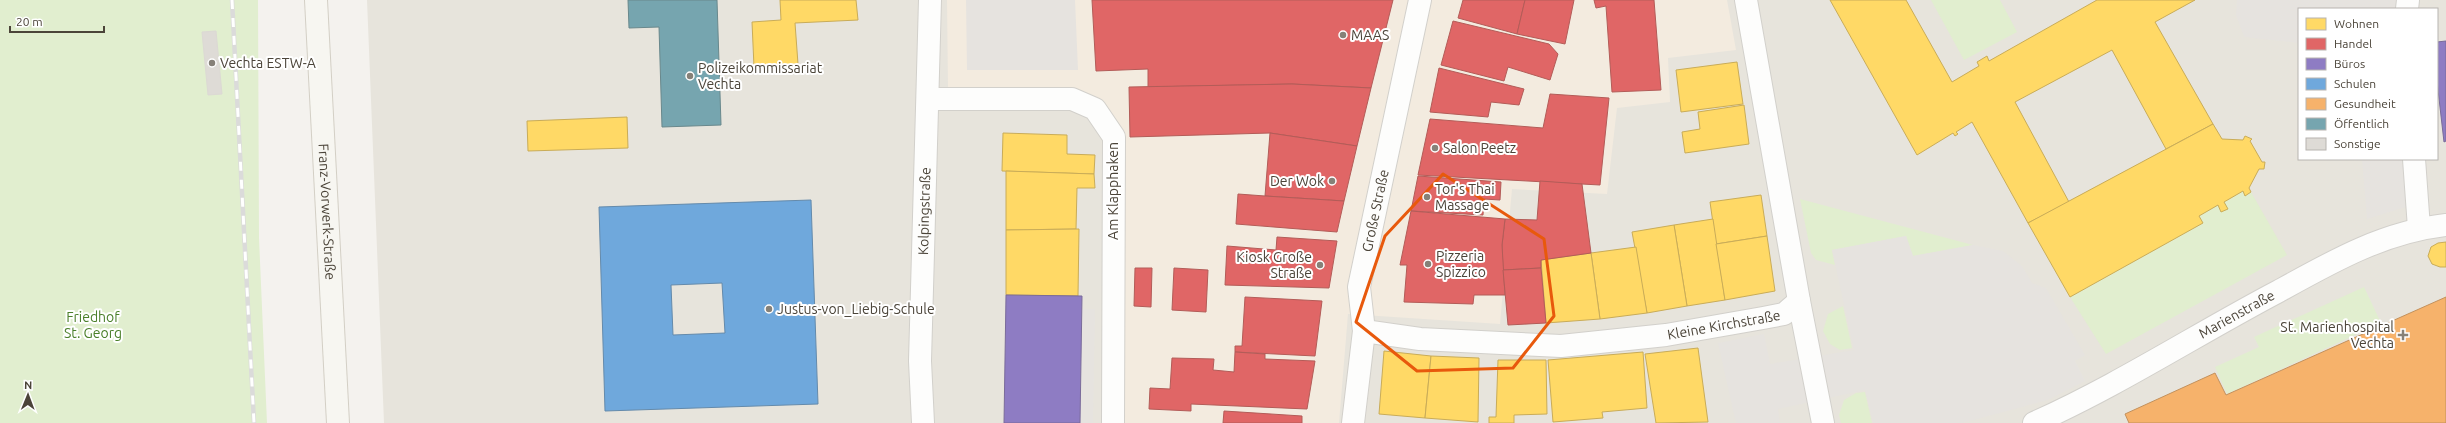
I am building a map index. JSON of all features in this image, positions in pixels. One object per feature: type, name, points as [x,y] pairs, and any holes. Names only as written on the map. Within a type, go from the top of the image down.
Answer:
[{"type":"main road","name":"Franz-Vorwerk-Straße","points":[[316,0],[338,423]]},
{"type":"street","name":"Kolpingstraße","points":[[923,423],[920,361],[929,99],[930,0]]},
{"type":"street","name":"Große Straße","points":[[1353,423],[1364,331],[1359,287],[1420,0]]},
{"type":"street","name":"Kleine Kirchstraße","points":[[1364,331],[1420,340],[1561,346],[1666,335],[1784,314],[1799,301],[1746,0]]},
{"type":"street","name":"Am Klapphaken","points":[[929,99],[1072,100],[1095,109],[1114,137],[1113,423]]},
{"type":"street","points":[[2414,160],[2420,228]]},
{"type":"street","name":"Marienstraße","points":[[2034,423],[2079,403],[2228,318],[2349,253],[2383,238],[2420,228],[2446,225]]},
{"type":"street","points":[[1799,301],[1823,423]]},
{"type":"highlighted area","points":[[1443,174],[1544,239],[1554,316],[1513,368],[1417,371],[1356,322],[1385,236]]},
{"type":"shaded area","points":[[367,0],[2446,0],[2446,423],[384,423]]},
{"type":"shaded area","points":[[947,0],[1727,0],[1736,50],[1668,58],[1670,102],[1617,108],[1607,194],[1512,189],[1500,324],[1348,314],[1339,423],[1122,423],[1123,135],[1069,89],[948,88]]},
{"type":"shaded area","points":[[966,0],[1075,0],[1078,70],[967,70]]},
{"type":"shaded area","points":[[2237,0],[2418,0],[2417,8],[2298,8],[2298,43],[2244,37],[2236,15]]},
{"type":"shaded area","points":[[2362,160],[2424,160],[2428,200],[2367,219]]},
{"type":"shaded area","points":[[1906,236],[1913,256],[1973,245],[2003,251],[2022,266],[2032,283],[2046,288],[2085,355],[2075,361],[2085,381],[2048,400],[1962,423],[1873,423],[1865,390],[1778,409],[1780,423],[1736,423],[1718,343],[1764,334],[1770,364],[1854,350],[1832,250]]},
{"type":"shaded area","points":[[1082,309],[1095,309],[1093,423],[1079,423]]},
{"type":"green space","name":"Friedhof St. Georg","points":[[0,0],[258,0],[259,238],[267,423],[0,423]]},
{"type":"green space","points":[[1931,0],[2000,0],[2017,32],[1964,60]]},
{"type":"green space","points":[[2243,191],[2245,196],[2251,192],[2287,255],[2106,354],[2070,297],[2203,223],[2199,216],[2218,205],[2221,212],[2227,209],[2224,202]]},
{"type":"green space","points":[[1800,199],[1973,245],[1913,256],[1906,236],[1832,250],[1835,265],[1816,260],[1811,253]]},
{"type":"green space","points":[[2364,287],[2381,323],[2227,394],[2215,367],[2259,347],[2254,337]]},
{"type":"green space","points":[[1843,306],[1852,348],[1840,350],[1830,344],[1823,331],[1828,314]]},
{"type":"green space","points":[[1865,392],[1872,423],[1841,423],[1839,415],[1844,400],[1856,393]]},
{"type":"building: Wohnen","points":[[780,0],[856,0],[858,20],[795,23],[798,64],[754,67],[752,22],[781,20]]},
{"type":"building: Wohnen","points":[[1830,0],[1906,0],[1952,82],[1979,66],[1977,62],[1987,56],[1989,61],[2097,0],[2195,0],[2155,22],[2213,124],[2166,149],[2112,50],[2015,102],[2069,202],[2028,223],[1972,122],[1956,132],[1958,134],[1955,136],[1953,133],[1917,155]]},
{"type":"building: Wohnen","points":[[1737,62],[1743,104],[1681,112],[1676,70]]},
{"type":"building: Wohnen","points":[[1744,105],[1749,144],[1685,153],[1682,132],[1700,129],[1698,112]]},
{"type":"building: Wohnen","points":[[627,117],[628,148],[528,151],[527,121]]},
{"type":"building: Wohnen","points":[[2213,124],[2222,139],[2243,140],[2245,136],[2252,139],[2250,141],[2262,162],[2265,162],[2264,169],[2259,169],[2249,188],[2251,192],[2245,196],[2243,191],[2224,202],[2228,209],[2221,212],[2218,205],[2199,216],[2203,223],[2070,297],[2028,223]]},
{"type":"building: Wohnen","points":[[1003,133],[1067,135],[1067,154],[1095,155],[1094,174],[1002,171]]},
{"type":"building: Wohnen","points":[[1006,171],[1094,174],[1095,188],[1077,188],[1076,229],[1006,230]]},
{"type":"building: Wohnen","points":[[1761,195],[1767,236],[1716,244],[1710,202]]},
{"type":"building: Wohnen","points":[[1713,219],[1725,300],[1687,306],[1674,225]]},
{"type":"building: Wohnen","points":[[1674,225],[1687,306],[1647,313],[1632,232]]},
{"type":"building: Wohnen","points":[[1079,229],[1078,296],[1006,295],[1006,230]]},
{"type":"building: Wohnen","points":[[1767,236],[1775,291],[1725,300],[1716,244]]},
{"type":"building: Wohnen","points":[[2446,242],[2446,267],[2440,267],[2432,264],[2428,256],[2431,247],[2438,243]]},
{"type":"building: Wohnen","points":[[1636,247],[1647,313],[1600,319],[1591,253]]},
{"type":"building: Wohnen","points":[[1591,253],[1600,319],[1546,323],[1541,260]]},
{"type":"building: Wohnen","points":[[1698,348],[1708,422],[1656,423],[1645,354]]},
{"type":"building: Wohnen","points":[[1384,351],[1431,356],[1425,418],[1379,414]]},
{"type":"building: Wohnen","points":[[1643,352],[1647,408],[1602,412],[1603,418],[1553,422],[1548,360]]},
{"type":"building: Wohnen","points":[[1431,356],[1479,358],[1478,422],[1425,418]]},
{"type":"building: Wohnen","points":[[1498,360],[1546,360],[1547,414],[1514,415],[1514,423],[1489,423],[1489,417],[1496,417]]},
{"type":"building: Handel","points":[[1092,0],[1393,0],[1371,88],[1292,84],[1148,87],[1148,69],[1096,71]]},
{"type":"building: Handel","points":[[1463,0],[1525,0],[1517,34],[1458,18]]},
{"type":"building: Handel","points":[[1525,0],[1574,0],[1565,44],[1517,34]]},
{"type":"building: Handel","points":[[1594,0],[1654,0],[1661,90],[1612,92],[1606,6],[1596,8]]},
{"type":"building: Handel","points":[[1453,21],[1549,44],[1558,54],[1550,80],[1508,67],[1504,81],[1441,65]]},
{"type":"building: Handel","points":[[1439,68],[1524,89],[1519,105],[1491,102],[1488,117],[1430,112]]},
{"type":"building: Handel","points":[[1292,84],[1371,88],[1357,146],[1270,133],[1130,137],[1129,87]]},
{"type":"building: Handel","points":[[1550,94],[1609,98],[1600,185],[1418,175],[1430,119],[1543,128]]},
{"type":"building: Handel","points":[[1270,133],[1357,146],[1344,201],[1265,196]]},
{"type":"building: Handel","points":[[1418,176],[1501,182],[1500,200],[1484,199],[1483,215],[1411,211]]},
{"type":"building: Handel","points":[[1540,181],[1582,184],[1591,253],[1541,260],[1541,268],[1503,270],[1502,245],[1505,219],[1537,220]]},
{"type":"building: Handel","points":[[1238,194],[1344,201],[1337,232],[1236,224]]},
{"type":"building: Handel","points":[[1411,211],[1505,219],[1502,245],[1505,295],[1474,295],[1473,304],[1404,302],[1407,265],[1400,265]]},
{"type":"building: Handel","points":[[1277,237],[1337,241],[1329,288],[1225,285],[1227,246],[1276,250]]},
{"type":"building: Handel","points":[[1135,268],[1152,268],[1151,307],[1134,306]]},
{"type":"building: Handel","points":[[1174,268],[1208,270],[1206,312],[1172,310]]},
{"type":"building: Handel","points":[[1541,268],[1546,323],[1508,325],[1503,270]]},
{"type":"building: Handel","points":[[1245,297],[1322,301],[1315,356],[1235,352],[1235,346],[1242,346]]},
{"type":"building: Handel","points":[[1235,352],[1265,354],[1265,359],[1315,361],[1307,409],[1191,404],[1191,411],[1149,409],[1150,388],[1170,389],[1172,358],[1214,359],[1213,370],[1234,372]]},
{"type":"building: Handel","points":[[1224,411],[1302,416],[1302,423],[1223,423]]},
{"type":"building: Büros","points":[[2446,41],[2446,141],[2444,142],[2438,90],[2438,42]]},
{"type":"building: Büros","points":[[1006,295],[1082,296],[1080,423],[1004,423]]},
{"type":"building: Schulen","name":"Justus-von_Liebig-Schule","points":[[811,200],[818,404],[605,411],[599,207]],"holes":[[[722,283],[725,333],[673,335],[671,285]]]},
{"type":"building: Gesundheit","name":"St. Marienhospital Vechta","points":[[2446,297],[2446,423],[2129,423],[2125,414],[2215,373],[2226,395]]},
{"type":"building: Öffentlich","name":"Polizeikommissariat Vechta","points":[[628,0],[717,0],[721,125],[662,127],[659,27],[629,28]]},
{"type":"building: Sonstige","name":"Vechta ESTW-A","points":[[216,31],[222,94],[208,95],[202,32]]},
{"type":"railway","points":[[232,0],[254,423]]},
{"type":"place","name":"MAAS","points":[[1343,35]]},
{"type":"place","name":"Vechta ESTW-A","points":[[212,63]]},
{"type":"place","name":"Polizeikommissariat Vechta","points":[[690,76]]},
{"type":"place","name":"Salon Peetz","points":[[1435,148]]},
{"type":"place","name":"Der Wok","points":[[1332,181]]},
{"type":"place","name":"Tor's Thai Massage","points":[[1427,197]]},
{"type":"place","name":"Pizzeria Spizzico","points":[[1428,264]]},
{"type":"place","name":"Kiosk Große Straße","points":[[1320,265]]},
{"type":"place","name":"Justus-von_Liebig-Schule","points":[[769,309]]},
{"type":"place","name":"St. Marienhospital Vechta","points":[[2403,335]]}]
